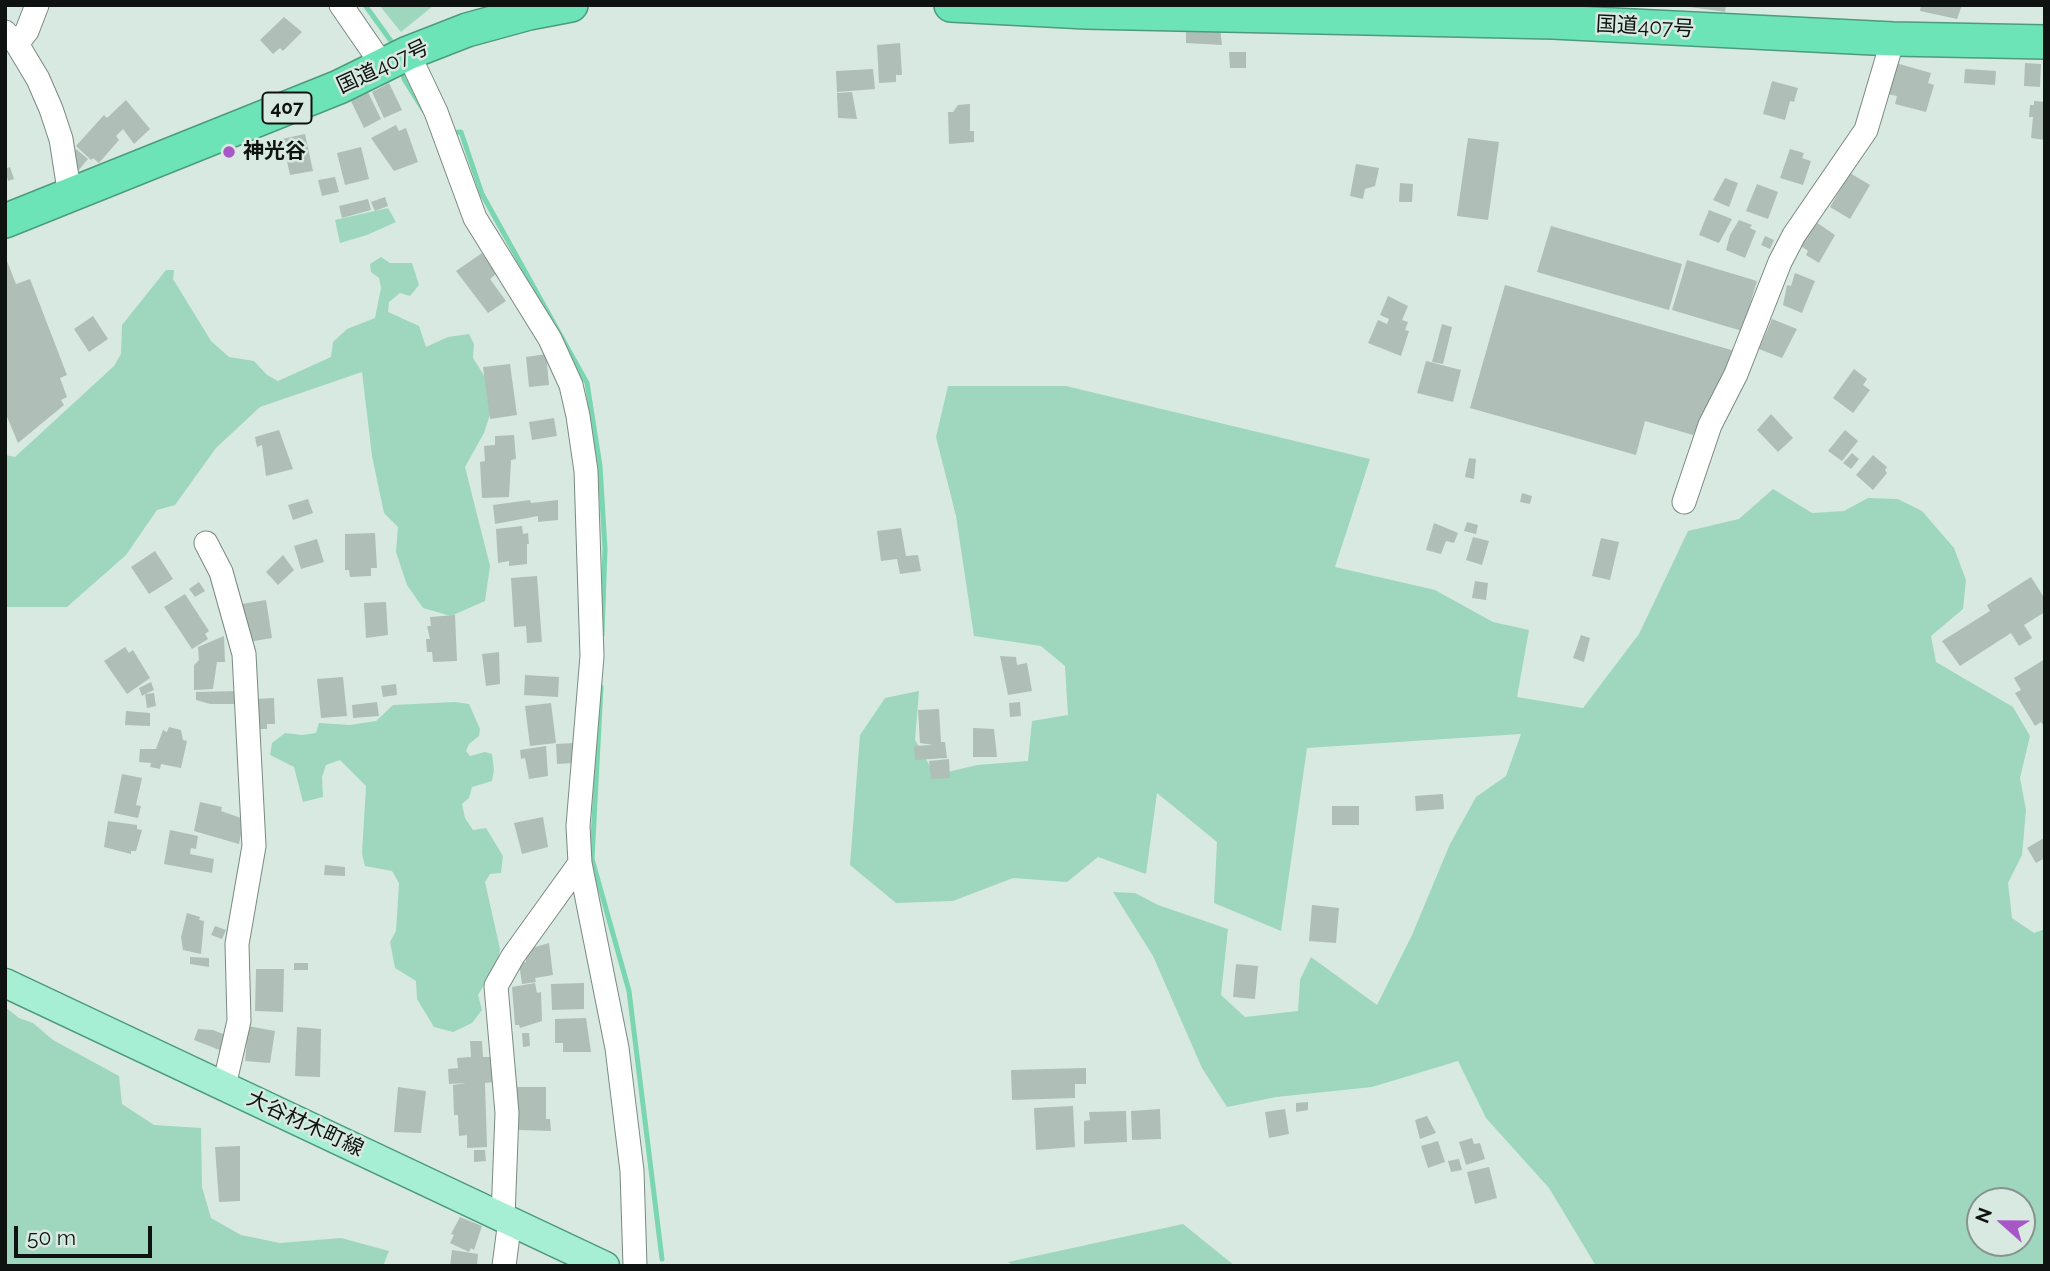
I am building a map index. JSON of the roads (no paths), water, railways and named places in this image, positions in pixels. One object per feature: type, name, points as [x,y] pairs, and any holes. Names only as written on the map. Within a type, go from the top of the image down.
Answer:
[{"type":"highway","name":"国道407号","points":[[5,222],[339,87],[467,30],[571,5]]},
{"type":"highway","name":"国道407号","points":[[951,5],[1438,12],[1893,39],[2045,42]]},
{"type":"main road","name":"大谷材木町線","points":[[5,983],[605,1266]]},
{"type":"street","points":[[37,5],[27,31],[11,38],[38,79],[51,109],[61,139],[70,195]]},
{"type":"street","points":[[341,5],[396,60],[436,112],[475,218],[550,339],[571,385],[586,471],[592,656],[578,826],[580,863],[617,1048],[632,1171],[635,1266]]},
{"type":"street","points":[[1684,502],[1710,425],[1736,374],[1780,262],[1794,235],[1866,130],[1893,39]]},
{"type":"street","points":[[206,543],[221,572],[244,654],[254,846],[237,944],[239,1021],[223,1086]]},
{"type":"street","points":[[504,1266],[507,1113],[496,986],[513,956],[580,863]]},
{"type":"waterway","points":[[365,5],[396,48]]},
{"type":"waterway","points":[[401,67],[404,79],[424,111]]},
{"type":"waterway","points":[[449,133],[461,132],[482,194],[587,383],[600,466],[605,549],[602,635]]},
{"type":"waterway","points":[[601,687],[592,859],[629,991],[662,1259]]},
{"type":"place","name":"神光谷","points":[[229,152]]}]
